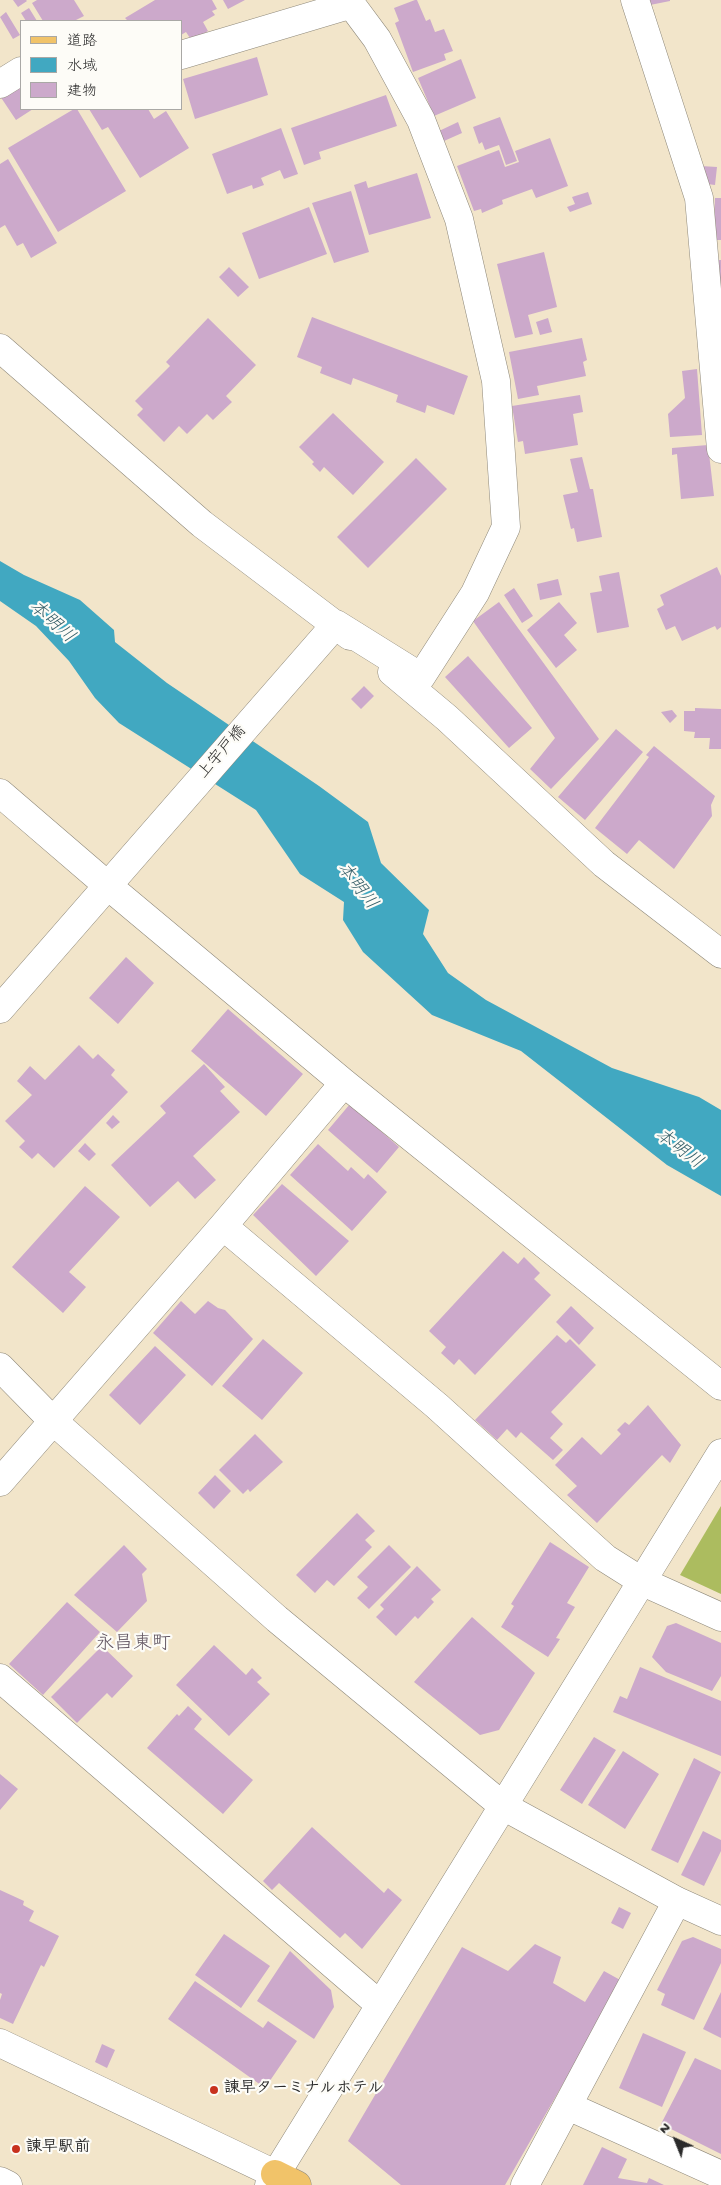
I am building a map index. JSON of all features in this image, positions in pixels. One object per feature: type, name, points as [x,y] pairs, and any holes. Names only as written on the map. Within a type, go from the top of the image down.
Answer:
[{"type":"street","points":[[634,0],[699,198],[721,449]]},
{"type":"street","points":[[182,55],[350,2],[378,39],[421,120],[459,219],[496,382],[506,528],[475,593],[421,677],[336,624]]},
{"type":"street","points":[[0,84],[20,72]]},
{"type":"street","points":[[0,348],[202,524],[336,624],[447,718],[604,864],[721,954]]},
{"type":"street","name":"上宇戸橋","points":[[0,1009],[336,624]]},
{"type":"street","points":[[0,793],[344,1083],[721,1386]]},
{"type":"street","points":[[0,1482],[52,1420],[223,1226],[344,1083]]},
{"type":"street","points":[[223,1226],[437,1406],[605,1558],[642,1582],[721,1617]]},
{"type":"street","points":[[0,1368],[52,1420],[277,1619],[503,1806],[677,1901],[721,1921]]},
{"type":"street","points":[[0,2043],[281,2181],[380,2005],[721,1453]]},
{"type":"street","points":[[0,1678],[380,2005]]},
{"type":"street","points":[[525,2185],[677,1901]]},
{"type":"street","points":[[568,2106],[721,2174]]},
{"type":"street","points":[[0,2182],[8,2185]]},
{"type":"green space","points":[[721,1506],[721,1594],[680,1575]]},
{"type":"water","name":"本明川","points":[[0,561],[24,575],[80,600],[114,630],[115,642],[167,683],[319,786],[368,822],[381,863],[429,910],[423,934],[448,973],[486,1000],[612,1068],[699,1097],[721,1110],[721,1196],[667,1165],[521,1051],[432,1015],[363,952],[343,920],[344,902],[300,874],[256,810],[119,723],[95,698],[69,661],[36,626],[0,601]]},
{"type":"building","points":[[13,0],[26,0],[27,1],[18,7]]},
{"type":"building","points":[[37,0],[74,0],[84,16],[76,20],[42,20],[32,3]]},
{"type":"building","points":[[155,0],[212,0],[217,9],[212,11],[215,15],[203,22],[208,31],[192,41],[186,32],[182,34],[182,20],[127,20],[125,18]]},
{"type":"building","points":[[223,0],[245,0],[228,9]]},
{"type":"building","points":[[417,0],[426,21],[430,19],[435,32],[444,29],[453,51],[444,54],[446,60],[413,72],[395,23],[399,21],[394,8]]},
{"type":"building","points":[[649,0],[670,0],[670,1],[650,5]]},
{"type":"building","points":[[29,8],[36,20],[25,20],[21,13]]},
{"type":"building","points":[[6,12],[20,35],[13,39],[0,17]]},
{"type":"building","points":[[257,57],[268,95],[195,119],[183,79]]},
{"type":"building","points":[[461,59],[476,98],[434,116],[418,78]]},
{"type":"building","points":[[17,82],[20,86],[20,110],[31,110],[16,120],[0,96]]},
{"type":"building","points":[[386,95],[397,126],[319,152],[321,159],[304,165],[291,128]]},
{"type":"building","points":[[72,110],[78,110],[126,191],[58,232],[8,148]]},
{"type":"building","points":[[90,110],[149,110],[154,119],[166,111],[189,148],[140,178],[108,127],[102,130]]},
{"type":"building","points":[[500,117],[517,161],[506,165],[499,145],[485,150],[482,142],[479,144],[473,127]]},
{"type":"building","points":[[458,122],[462,133],[444,141],[439,131]]},
{"type":"building","points":[[281,128],[298,174],[284,179],[280,170],[261,178],[264,185],[253,189],[252,185],[227,194],[212,154]]},
{"type":"building","points":[[550,138],[568,186],[536,198],[532,189],[502,200],[503,204],[482,213],[481,209],[474,211],[457,166],[499,150],[505,167],[519,162],[515,151]]},
{"type":"building","points":[[8,159],[57,243],[31,258],[23,243],[17,246],[5,225],[0,228],[0,164]]},
{"type":"building","points":[[701,166],[717,167],[715,185],[699,183]]},
{"type":"building","points":[[417,173],[431,218],[369,235],[354,185],[366,181],[368,188]]},
{"type":"building","points":[[351,191],[369,252],[334,263],[312,203]]},
{"type":"building","points":[[588,192],[592,204],[570,212],[567,207],[575,204],[572,197]]},
{"type":"building","points":[[715,198],[721,198],[721,240],[713,240]]},
{"type":"building","points":[[309,207],[327,254],[259,279],[242,233]]},
{"type":"building","points":[[544,252],[557,307],[528,315],[533,334],[515,338],[497,264]]},
{"type":"building","points":[[716,260],[721,260],[721,308]]},
{"type":"building","points":[[229,267],[249,287],[238,297],[219,277]]},
{"type":"building","points":[[312,317],[468,376],[454,415],[427,405],[425,413],[396,402],[398,395],[353,378],[351,385],[320,373],[322,367],[297,357]]},
{"type":"building","points":[[208,318],[256,365],[226,396],[232,402],[213,420],[207,414],[187,434],[179,426],[164,442],[137,415],[143,409],[135,401],[170,366],[166,362]]},
{"type":"building","points":[[548,318],[552,332],[540,335],[536,322]]},
{"type":"building","points":[[582,338],[587,360],[583,362],[586,376],[537,386],[539,395],[518,399],[509,352]]},
{"type":"building","points":[[697,369],[702,435],[670,437],[668,414],[685,398],[682,371]]},
{"type":"building","points":[[580,395],[583,412],[573,414],[578,445],[525,454],[523,441],[518,442],[512,406]]},
{"type":"building","points":[[333,413],[384,462],[353,495],[324,467],[320,472],[312,464],[314,462],[299,447]]},
{"type":"building","points":[[708,445],[714,496],[681,499],[677,454],[672,455],[672,448]]},
{"type":"building","points":[[582,457],[590,489],[593,489],[602,537],[577,542],[574,528],[571,529],[563,495],[578,492],[570,459]]},
{"type":"building","points":[[416,458],[447,489],[368,568],[337,537]]},
{"type":"building","points":[[717,567],[721,576],[721,627],[717,630],[715,626],[682,641],[675,626],[666,630],[657,609],[664,605],[660,595]]},
{"type":"building","points":[[619,572],[629,627],[597,633],[590,593],[602,591],[599,576]]},
{"type":"building","points":[[558,579],[562,595],[540,600],[537,584]]},
{"type":"building","points":[[514,588],[533,616],[522,623],[504,595]]},
{"type":"building","points":[[499,602],[599,739],[551,789],[530,769],[555,738],[473,621]]},
{"type":"building","points":[[559,602],[577,623],[564,635],[577,650],[556,668],[527,630]]},
{"type":"building","points":[[468,656],[532,728],[509,748],[445,677]]},
{"type":"building","points":[[364,686],[374,696],[361,709],[351,699]]},
{"type":"building","points":[[695,708],[721,709],[721,749],[709,749],[710,738],[694,738],[695,732],[684,731],[684,711],[695,711]]},
{"type":"building","points":[[672,710],[677,716],[670,723],[661,712]]},
{"type":"building","points":[[616,729],[643,752],[585,820],[558,797]]},
{"type":"building","points":[[654,746],[715,796],[711,805],[712,816],[674,869],[639,840],[627,854],[595,828],[649,757],[646,755]]},
{"type":"building","points":[[126,957],[154,983],[118,1024],[89,998]]},
{"type":"building","points":[[228,1009],[303,1074],[266,1116],[191,1051]]},
{"type":"building","points":[[79,1045],[93,1059],[98,1054],[115,1070],[111,1075],[128,1092],[54,1168],[38,1153],[32,1159],[19,1147],[25,1141],[5,1121],[32,1095],[17,1081],[30,1066],[45,1080]]},
{"type":"building","points":[[204,1064],[225,1087],[220,1091],[240,1112],[193,1156],[216,1180],[195,1199],[178,1181],[150,1207],[111,1165],[166,1113],[160,1106]]},
{"type":"building","points":[[350,1104],[399,1147],[377,1173],[328,1130]]},
{"type":"building","points":[[113,1115],[120,1122],[112,1129],[106,1123]]},
{"type":"building","points":[[85,1143],[96,1154],[89,1161],[78,1151]]},
{"type":"building","points":[[318,1144],[348,1171],[351,1167],[364,1179],[368,1174],[387,1192],[352,1231],[290,1175]]},
{"type":"building","points":[[282,1184],[349,1241],[316,1276],[253,1215]]},
{"type":"building","points":[[85,1186],[120,1217],[69,1272],[86,1287],[63,1313],[12,1267]]},
{"type":"building","points":[[503,1251],[518,1264],[524,1257],[540,1273],[534,1279],[551,1295],[475,1375],[459,1359],[454,1365],[441,1353],[446,1347],[429,1331]]},
{"type":"building","points":[[181,1301],[195,1314],[208,1301],[218,1308],[225,1310],[253,1339],[212,1386],[153,1333]]},
{"type":"building","points":[[571,1306],[594,1328],[579,1345],[556,1322]]},
{"type":"building","points":[[557,1335],[566,1343],[570,1339],[596,1365],[551,1412],[563,1424],[550,1438],[563,1450],[553,1460],[521,1432],[516,1438],[507,1429],[497,1440],[475,1420]]},
{"type":"building","points":[[263,1339],[303,1373],[262,1420],[222,1386]]},
{"type":"building","points":[[155,1346],[186,1375],[140,1425],[109,1395]]},
{"type":"building","points":[[648,1405],[681,1445],[670,1463],[662,1455],[597,1523],[567,1495],[577,1486],[555,1465],[582,1437],[601,1455],[621,1434],[617,1430],[625,1422],[629,1425]]},
{"type":"building","points":[[255,1434],[283,1462],[250,1492],[248,1489],[243,1494],[219,1470]]},
{"type":"building","points":[[215,1475],[231,1491],[214,1509],[198,1493]]},
{"type":"building","points":[[357,1513],[375,1531],[365,1540],[372,1547],[334,1586],[327,1580],[315,1593],[296,1575]]},
{"type":"building","points":[[550,1542],[589,1567],[567,1603],[575,1607],[556,1638],[560,1639],[548,1657],[501,1627],[514,1606],[511,1604]]},
{"type":"building","points":[[124,1545],[147,1569],[142,1574],[147,1601],[117,1632],[74,1595]]},
{"type":"building","points":[[389,1545],[411,1567],[369,1609],[357,1598],[368,1587],[357,1577]]},
{"type":"building","points":[[417,1566],[441,1590],[431,1599],[434,1602],[418,1619],[415,1616],[396,1636],[376,1617],[384,1609],[380,1605]]},
{"type":"building","points":[[67,1602],[100,1632],[43,1695],[9,1664]]},
{"type":"building","points":[[472,1617],[535,1673],[499,1730],[480,1735],[414,1682]]},
{"type":"building","points":[[676,1623],[721,1643],[721,1676],[712,1691],[666,1672],[652,1657],[667,1626]]},
{"type":"building","points":[[214,1645],[246,1675],[252,1668],[262,1678],[257,1682],[270,1694],[229,1736],[176,1685]]},
{"type":"building","points":[[102,1646],[133,1676],[112,1698],[107,1693],[77,1723],[51,1697]]},
{"type":"building","points":[[640,1667],[721,1701],[721,1756],[613,1712],[620,1696],[627,1699]]},
{"type":"building","points":[[188,1706],[202,1719],[194,1729],[253,1780],[223,1814],[147,1748],[177,1714],[179,1716]]},
{"type":"building","points":[[594,1737],[616,1750],[582,1804],[560,1790]]},
{"type":"building","points":[[623,1751],[659,1774],[625,1829],[588,1805]]},
{"type":"building","points":[[694,1758],[721,1772],[678,1863],[651,1850]]},
{"type":"building","points":[[0,1774],[18,1789],[0,1810]]},
{"type":"building","points":[[312,1827],[384,1893],[388,1888],[402,1900],[362,1949],[345,1933],[340,1938],[279,1883],[272,1890],[263,1881]]},
{"type":"building","points":[[703,1831],[721,1840],[721,1851],[704,1886],[681,1875]]},
{"type":"building","points":[[0,1890],[24,1901],[23,1905],[34,1911],[29,1921],[59,1936],[44,1967],[41,1965],[13,2024],[0,2018],[2,1994],[0,1993]]},
{"type":"building","points":[[619,1907],[631,1913],[623,1929],[611,1923]]},
{"type":"building","points":[[224,1934],[270,1966],[241,2008],[195,1975]]},
{"type":"building","points":[[693,1937],[721,1949],[721,1963],[694,2020],[661,2005],[665,1994],[657,1990],[682,1941]]},
{"type":"building","points":[[535,1944],[561,1957],[553,1983],[585,2002],[604,1971],[622,1981],[505,2185],[401,2185],[348,2141],[462,1947],[508,1971]]},
{"type":"building","points":[[290,1951],[331,1990],[334,2007],[314,2039],[257,2001]]},
{"type":"building","points":[[195,1981],[263,2028],[268,2021],[297,2041],[265,2088],[168,2019]]},
{"type":"building","points":[[721,1992],[721,2038],[703,2029]]},
{"type":"building","points":[[643,2033],[686,2052],[662,2107],[619,2088]]},
{"type":"building","points":[[102,2044],[115,2050],[107,2068],[95,2062]]},
{"type":"building","points":[[695,2058],[721,2070],[721,2154],[661,2124]]},
{"type":"building","points":[[602,2147],[627,2159],[618,2178],[647,2183],[649,2178],[664,2185],[583,2185]]},
{"type":"place","name":"諫早ターミナルホテル","points":[[214,2090]]},
{"type":"place","name":"諫早駅前","points":[[16,2149]]},
{"type":"district","name":"永昌東町","points":[[133,1645]]}]
